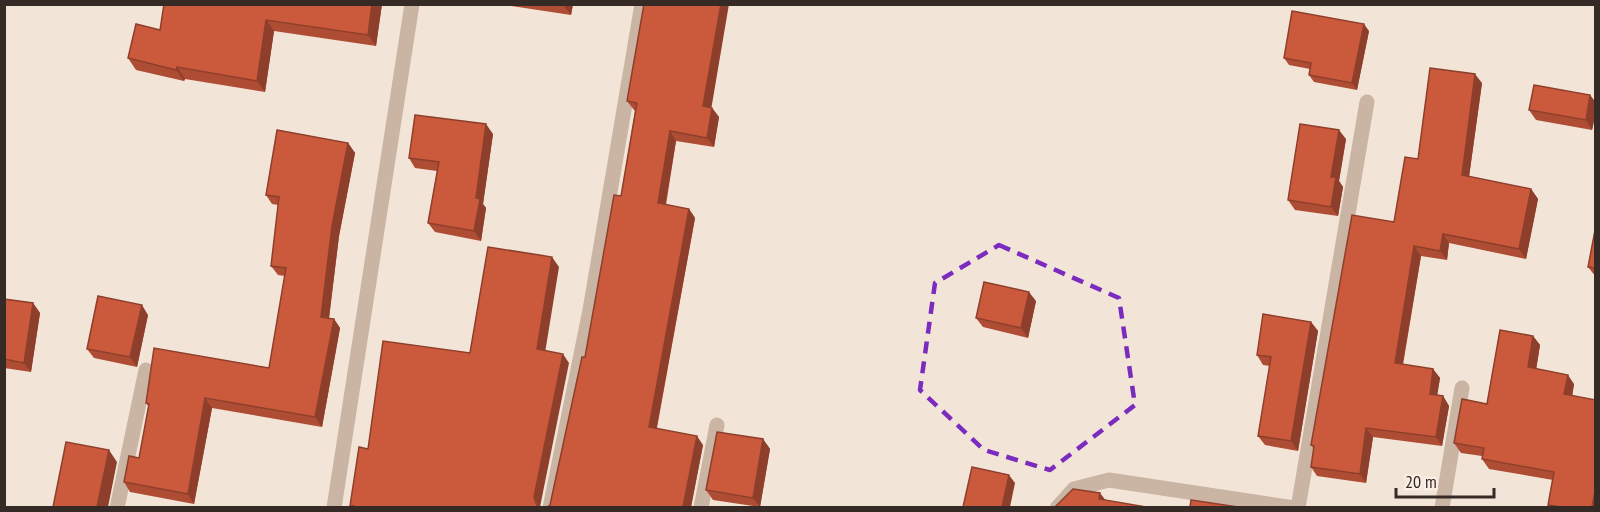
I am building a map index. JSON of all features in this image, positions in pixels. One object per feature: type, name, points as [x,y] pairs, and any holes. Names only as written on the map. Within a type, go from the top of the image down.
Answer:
[{"type":"street","points":[[334,507],[412,4]]},
{"type":"street","points":[[550,507],[590,310],[642,4]]},
{"type":"street","points":[[1298,507],[1367,102]]},
{"type":"street","points":[[117,507],[146,370]]},
{"type":"street","points":[[1442,507],[1462,388]]},
{"type":"street","points":[[701,507],[717,425]]},
{"type":"street","points":[[1057,507],[1074,489],[1109,480],[1294,507]]},
{"type":"highlighted area","points":[[999,245],[1119,298],[1135,405],[1050,470],[984,450],[920,390],[935,283]]},
{"type":"building","points":[[164,4],[372,4],[368,35],[266,20],[257,81],[177,67],[176,70],[128,58],[136,24],[160,30]]},
{"type":"building","points":[[644,4],[721,4],[703,106],[712,108],[707,138],[670,131],[658,203],[689,209],[649,427],[697,436],[683,507],[547,507],[550,505],[582,357],[585,357],[614,195],[621,196],[637,103],[627,101]]},
{"type":"building","points":[[1292,11],[1364,24],[1352,83],[1309,75],[1311,63],[1284,58]]},
{"type":"building","points":[[1430,68],[1475,74],[1462,175],[1531,189],[1519,249],[1443,234],[1440,251],[1414,246],[1395,363],[1433,369],[1430,394],[1443,396],[1436,437],[1366,428],[1360,474],[1311,467],[1314,446],[1311,445],[1352,215],[1394,222],[1405,157],[1418,159]]},
{"type":"building","points":[[1534,85],[1590,95],[1586,120],[1529,110]]},
{"type":"building","points":[[415,115],[486,124],[476,198],[480,199],[474,231],[428,223],[439,162],[409,158]]},
{"type":"building","points":[[1300,124],[1339,130],[1331,177],[1336,177],[1331,207],[1288,200]]},
{"type":"building","points":[[277,130],[348,143],[332,226],[321,317],[334,319],[315,417],[205,398],[188,494],[124,482],[129,456],[139,458],[149,404],[146,403],[154,348],[269,368],[286,268],[271,266],[279,197],[266,195]]},
{"type":"building","points":[[1596,225],[1596,268],[1588,267]]},
{"type":"building","points":[[488,247],[552,257],[537,349],[563,354],[534,497],[537,506],[543,507],[350,506],[359,447],[368,449],[383,341],[470,353]]},
{"type":"building","points":[[984,282],[1029,292],[1021,328],[976,318]]},
{"type":"building","points":[[98,296],[142,305],[130,357],[87,349]]},
{"type":"building","points":[[4,299],[33,303],[24,363],[4,359]]},
{"type":"building","points":[[1263,314],[1311,322],[1291,441],[1258,436],[1271,357],[1257,355]]},
{"type":"building","points":[[1500,330],[1533,336],[1528,367],[1568,375],[1564,394],[1596,400],[1596,486],[1592,507],[1548,505],[1554,472],[1482,459],[1484,448],[1454,443],[1462,399],[1487,404]]},
{"type":"building","points":[[717,432],[763,439],[753,498],[706,490]]},
{"type":"building","points":[[66,442],[109,450],[97,507],[53,507]]},
{"type":"building","points":[[972,467],[1009,475],[1002,507],[963,507]]},
{"type":"building","points":[[1073,489],[1100,493],[1099,499],[1146,507],[1055,507]]},
{"type":"building","points":[[1191,500],[1238,507],[1190,507]]}]
